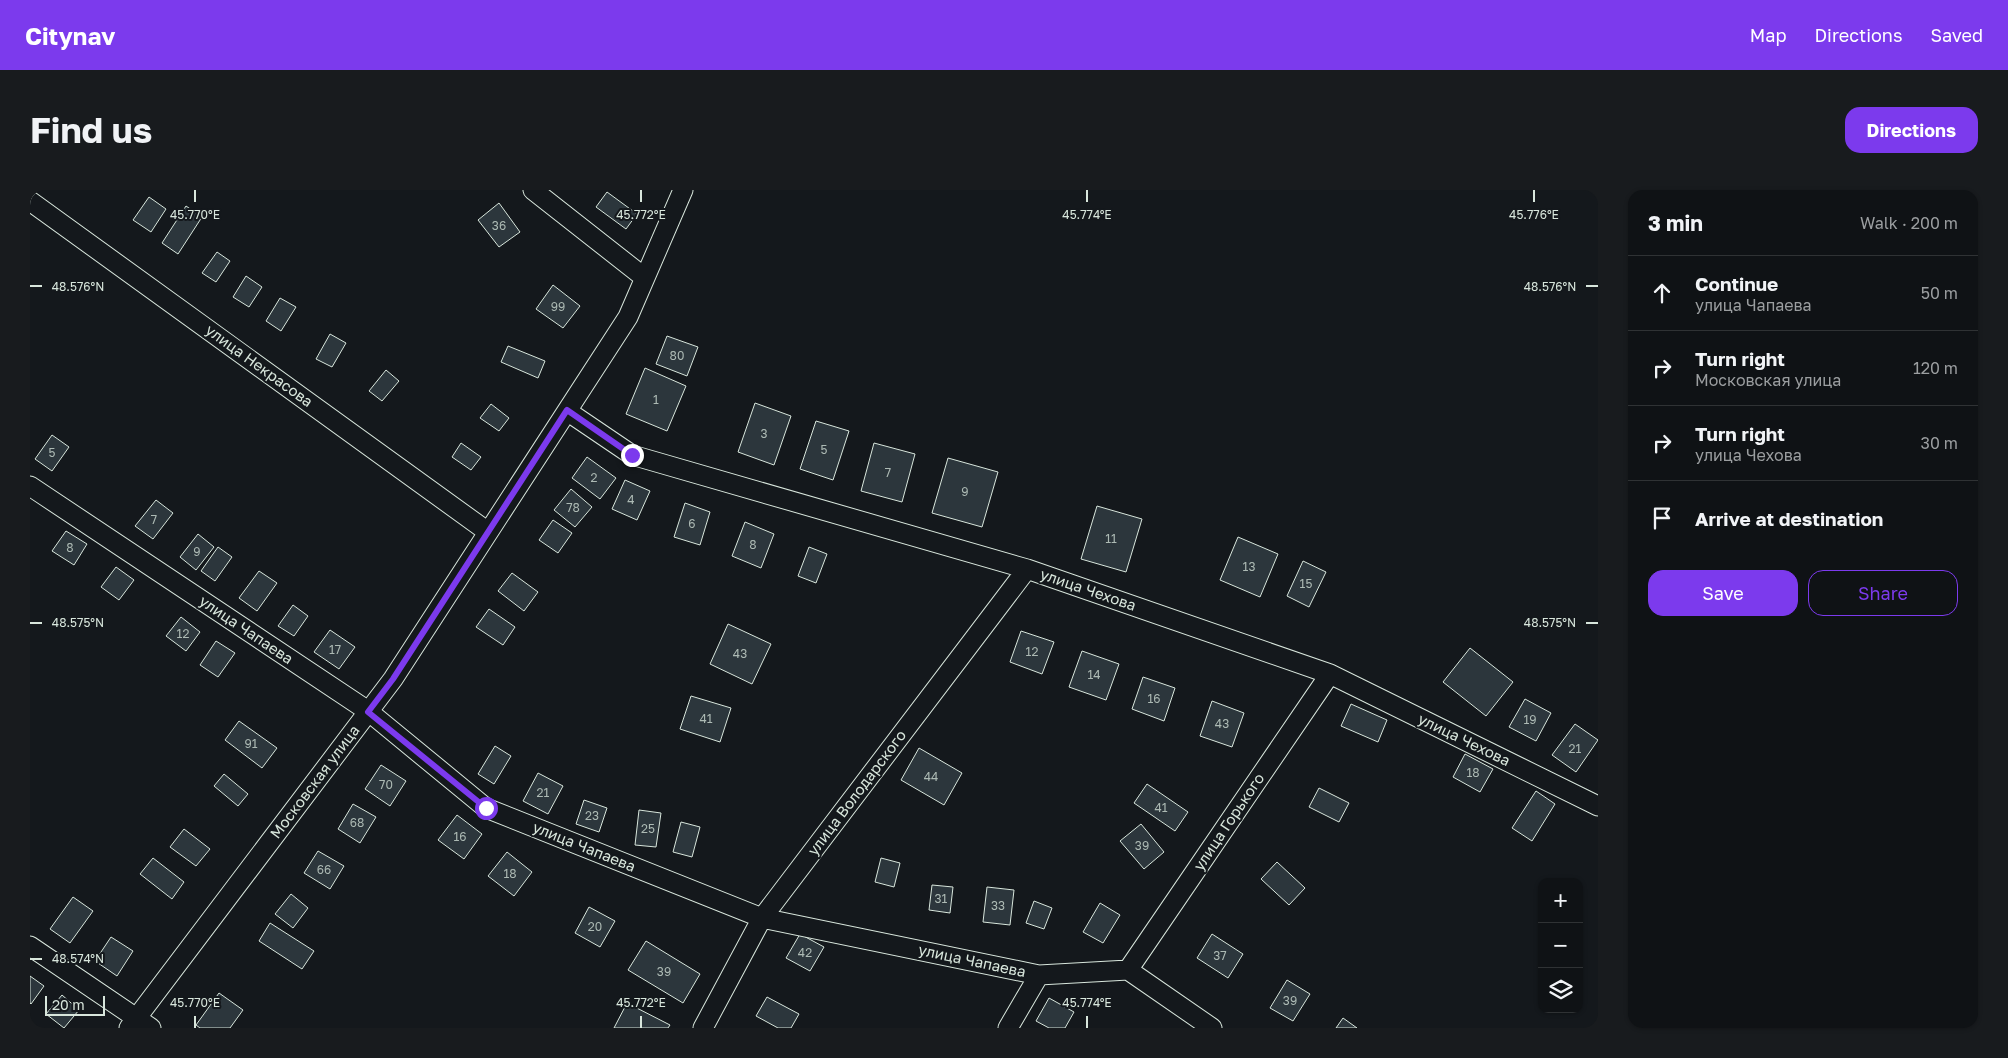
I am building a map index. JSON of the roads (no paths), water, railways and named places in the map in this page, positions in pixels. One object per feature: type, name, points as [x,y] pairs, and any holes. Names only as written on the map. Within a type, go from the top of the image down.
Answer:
[{"type":"street","points":[[532,190],[645,278]]},
{"type":"street","name":"Московская улица","points":[[139,1025],[393,679],[628,317],[683,190]]},
{"type":"street","name":"улица Некрасова","points":[[30,201],[488,532]]},
{"type":"street","name":"улица Чехова","points":[[567,410],[632,455],[1027,569],[1330,674],[1598,806]]},
{"type":"street","name":"улица Чапаева","points":[[30,486],[368,712],[486,808],[762,918],[1039,975],[1128,970]]},
{"type":"street","name":"улица Володарского","points":[[703,1028],[762,918],[1027,569]]},
{"type":"street","name":"улица Горького","points":[[1128,970],[1330,674]]},
{"type":"street","points":[[30,946],[139,1025]]},
{"type":"street","points":[[1128,970],[1212,1028]]},
{"type":"street","points":[[1008,1028],[1039,975]]}]
